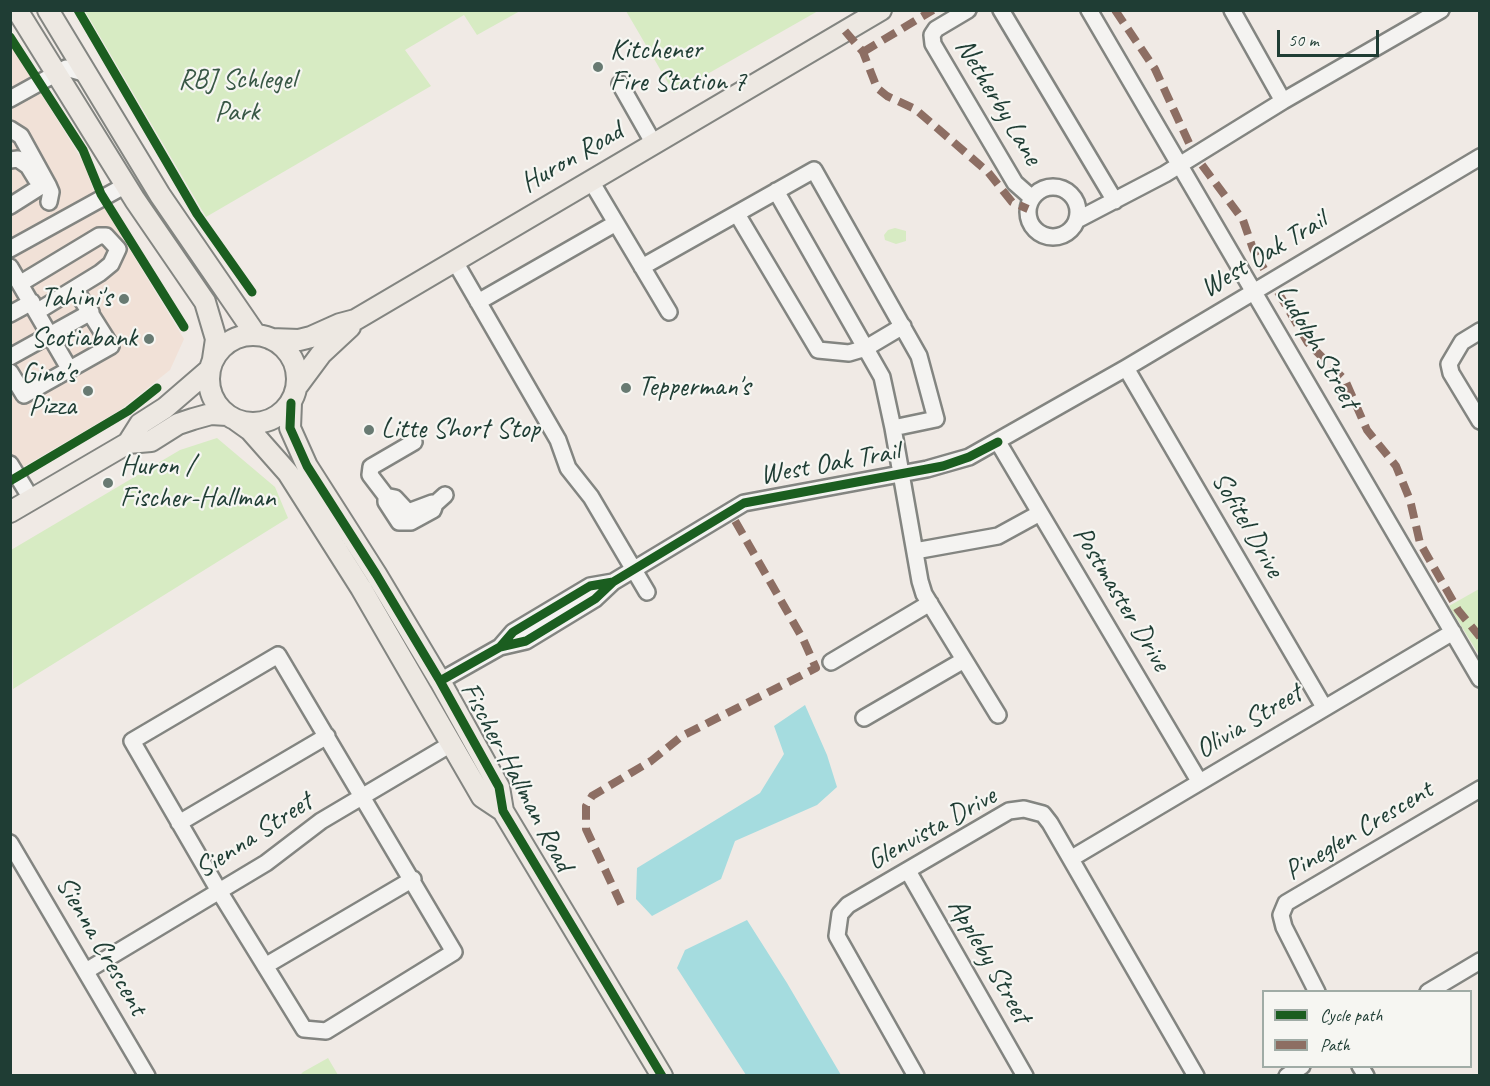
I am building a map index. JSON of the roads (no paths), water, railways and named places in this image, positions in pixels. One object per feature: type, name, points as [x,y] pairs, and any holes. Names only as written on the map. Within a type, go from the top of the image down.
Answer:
[{"type":"main road","points":[[17,10],[126,185],[205,302],[216,339],[209,387],[215,403],[231,418]]},
{"type":"main road","points":[[10,512],[128,443],[150,441],[178,424],[211,414],[262,423],[274,418],[294,394],[294,361],[284,348],[264,337],[160,195],[48,10]]},
{"type":"main road","name":"Huron Road","points":[[264,337],[298,339],[311,337],[354,320],[881,10]]},
{"type":"main road","name":"Huron Road","points":[[294,394],[321,354],[346,333],[354,320]]},
{"type":"main road","points":[[128,443],[140,424],[165,408],[211,364],[231,340],[264,337]]},
{"type":"main road","name":"Fischer-Hallman Road","points":[[294,394],[290,428],[302,457],[440,681],[499,787],[503,811],[662,1076]]},
{"type":"main road","name":"Fischer-Hallman Road","points":[[231,418],[257,436],[288,473],[400,653],[482,797],[503,811]]},
{"type":"main road","points":[[400,653],[416,657],[426,675],[440,681]]},
{"type":"street","name":"Netherby Lane","points":[[968,10],[936,29],[932,35],[933,44],[1015,183],[1032,198]]},
{"type":"street","name":"Netherby Lane","points":[[1001,10],[1115,201]]},
{"type":"street","name":"Ludolph Street","points":[[1089,10],[1479,679]]},
{"type":"street","points":[[1232,10],[1283,101]]},
{"type":"street","points":[[1077,220],[1075,200],[1062,189],[1045,188],[1032,198],[1029,217],[1032,225],[1045,235],[1062,235],[1069,231],[1077,220],[1179,165],[1283,101],[1441,10]]},
{"type":"street","points":[[10,99],[66,68],[87,74]]},
{"type":"street","points":[[620,84],[654,144]]},
{"type":"street","points":[[10,129],[21,136],[48,185],[51,192],[49,202]]},
{"type":"street","name":"West Oak Trail","points":[[440,681],[500,647],[513,632],[590,586],[613,582],[744,503],[956,462],[998,442],[1479,157]]},
{"type":"street","points":[[10,160],[18,159],[28,166],[60,221]]},
{"type":"street","points":[[642,267],[814,170],[919,356],[936,419],[893,428]]},
{"type":"street","points":[[591,181],[669,312]]},
{"type":"street","points":[[10,249],[126,185]]},
{"type":"street","points":[[10,206],[40,187]]},
{"type":"street","points":[[776,191],[882,377],[920,581],[930,603],[998,715]]},
{"type":"street","points":[[737,214],[818,350],[849,353],[866,348],[903,326]]},
{"type":"street","points":[[478,302],[616,223]]},
{"type":"street","points":[[10,314],[75,289],[100,273],[117,256],[118,249],[106,236],[82,244],[21,283]]},
{"type":"street","points":[[454,260],[558,440],[568,468],[591,497],[647,592]]},
{"type":"street","points":[[10,267],[35,306],[70,370]]},
{"type":"street","points":[[10,372],[24,395],[111,346],[75,289]]},
{"type":"street","points":[[10,357],[91,312]]},
{"type":"street","points":[[1479,331],[1462,342],[1449,363],[1451,373],[1479,421]]},
{"type":"street","name":"Sofitel Drive","points":[[1126,368],[1324,707]]},
{"type":"street","points":[[414,442],[371,467],[370,475],[386,496],[395,498],[408,512],[440,499]]},
{"type":"street","name":"Postmaster Drive","points":[[998,442],[1199,782]]},
{"type":"street","points":[[10,464],[32,500]]},
{"type":"street","points":[[915,551],[998,536],[1040,513]]},
{"type":"street","points":[[831,662],[930,603]]},
{"type":"street","name":"Olivia Street","points":[[1072,858],[1452,632]]},
{"type":"street","points":[[278,655],[364,796],[454,952],[326,1031],[304,1029],[219,891],[132,741],[278,655]]},
{"type":"street","points":[[864,718],[964,660]]},
{"type":"street","points":[[179,823],[327,736]]},
{"type":"street","name":"Sienna Street","points":[[86,971],[266,863],[321,821],[451,744]]},
{"type":"street","name":"Pineglen Crescent","points":[[1316,990],[1284,927],[1281,915],[1286,903],[1479,789]]},
{"type":"street","name":"Glenvista Drive","points":[[916,1076],[837,936],[840,914],[848,905],[1009,811],[1024,808],[1043,814],[1072,858],[1196,1076]]},
{"type":"street","name":"Sienna Crescent","points":[[10,843],[147,1076]]},
{"type":"street","name":"Appleby Street","points":[[908,871],[1025,1076]]},
{"type":"street","points":[[265,966],[412,879]]},
{"type":"street","points":[[1431,990],[1479,961]]},
{"type":"water","points":[[805,705],[827,755],[837,787],[817,805],[735,841],[721,879],[652,916],[636,899],[637,868],[760,793],[784,754],[774,726]]},
{"type":"water","points":[[747,920],[841,1075],[746,1075],[677,968],[685,950]]},
{"type":"place","name":"Kitchener Fire Station 7","points":[[598,67]]},
{"type":"place","name":"Tahini's","points":[[124,299]]},
{"type":"place","name":"Scotiabank","points":[[149,339]]},
{"type":"place","name":"Tepperman's","points":[[626,388]]},
{"type":"place","name":"Gino's Pizza","points":[[88,391]]},
{"type":"place","name":"Litte Short Stop","points":[[369,430]]},
{"type":"place","name":"Huron / Fischer-Hallman","points":[[108,483]]},
{"type":"park label","name":"RBJ Schlegel Park","points":[[237,97]]}]
